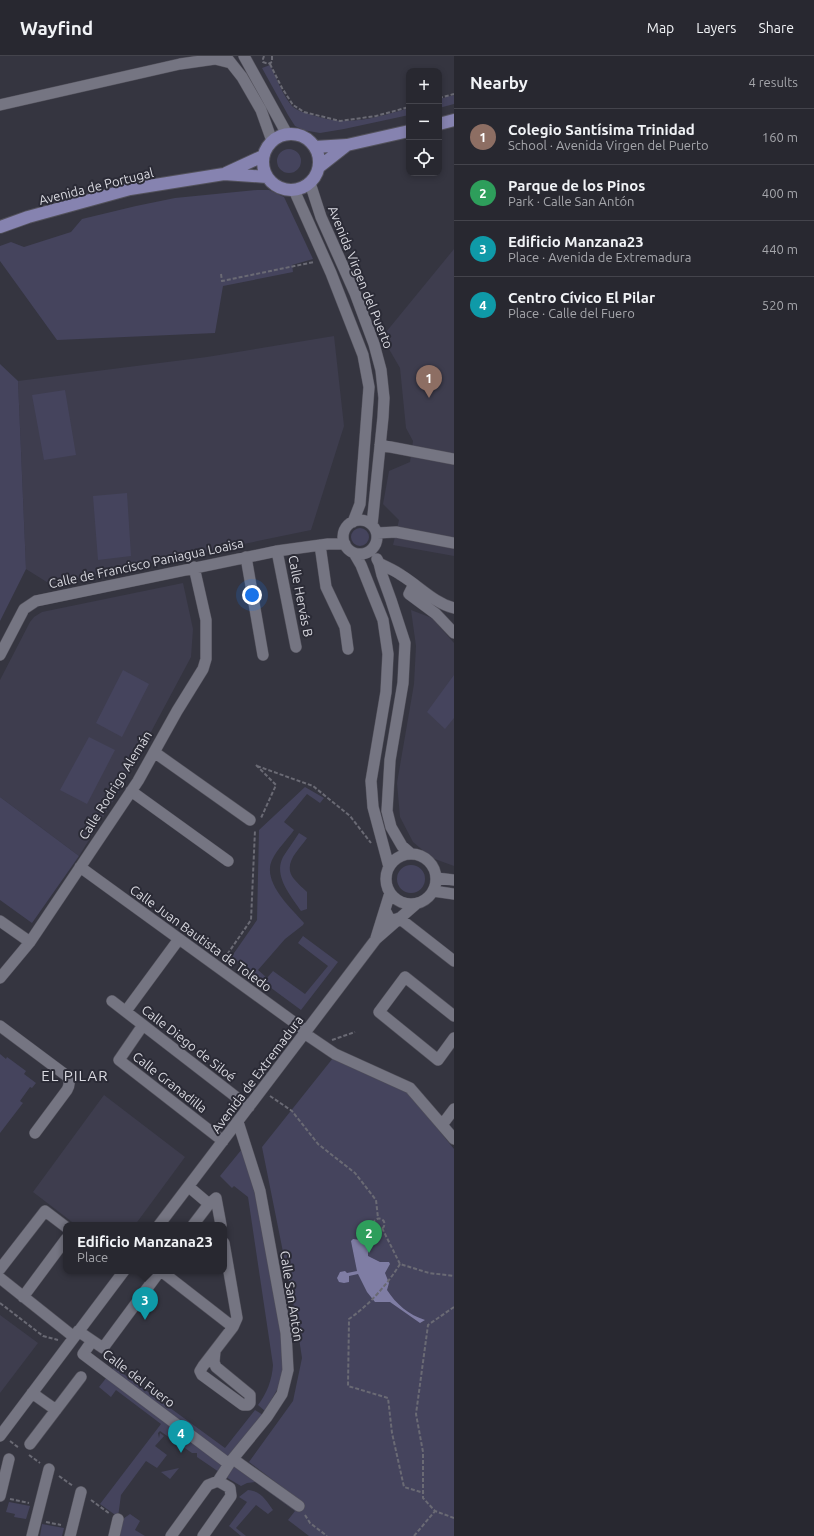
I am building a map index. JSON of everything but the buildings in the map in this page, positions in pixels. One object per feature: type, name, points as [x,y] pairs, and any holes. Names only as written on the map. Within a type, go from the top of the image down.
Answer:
[{"type":"main road","points":[[442,123],[454,120]]},
{"type":"main road","points":[[315,147],[347,145],[406,132]]},
{"type":"main road","points":[[287,134],[303,136],[315,147],[318,154],[319,168],[316,176],[310,183],[302,188],[294,190],[279,187],[272,183],[264,171],[263,156],[266,148],[272,141],[287,134]]},
{"type":"main road","points":[[319,168],[347,145]]},
{"type":"main road","name":"Avenida de Portugal","points":[[224,174],[263,156]]},
{"type":"main road","name":"Avenida de Portugal","points":[[0,227],[28,217],[130,189],[224,174],[267,177]]},
{"type":"street","points":[[180,64],[195,56]]},
{"type":"street","points":[[244,56],[287,134]]},
{"type":"street","points":[[0,105],[180,64],[215,59],[228,60],[242,77],[261,110],[272,141]]},
{"type":"street","name":"Avenida Virgen del Puerto","points":[[310,183],[321,217],[355,293],[374,344],[381,370],[384,398],[374,529]]},
{"type":"street","name":"Avenida Virgen del Puerto","points":[[294,190],[325,259],[363,355],[369,387],[360,504],[353,522]]},
{"type":"street","points":[[380,446],[454,459]]},
{"type":"street","points":[[416,904],[401,902],[390,893],[386,880],[389,867],[372,808],[371,782],[386,692],[388,654],[383,620],[361,566],[354,553],[349,550],[345,538],[346,528],[353,522],[361,521],[374,529],[454,543]]},
{"type":"street","points":[[354,553],[364,553],[370,551],[376,544],[374,529]]},
{"type":"street","name":"Calle de Francisco Paniagua Loaisa","points":[[0,655],[24,610],[36,601],[277,550],[324,545],[345,538]]},
{"type":"street","points":[[324,545],[326,587],[345,627],[348,649]]},
{"type":"street","name":"Calle Hervás B","points":[[277,550],[296,647]]},
{"type":"street","points":[[370,551],[379,563],[404,643],[403,682],[390,760],[387,811],[391,827],[402,846],[410,854]]},
{"type":"street","points":[[246,557],[263,655]]},
{"type":"street","points":[[379,563],[401,575],[447,606],[454,608]]},
{"type":"street","name":"Calle Rodrigo Alemán","points":[[0,978],[30,942],[131,791],[203,669],[206,659],[206,620],[194,567]]},
{"type":"street","points":[[414,584],[409,594],[436,614],[454,633]]},
{"type":"street","points":[[154,752],[250,820]]},
{"type":"street","points":[[131,791],[228,861]]},
{"type":"street","points":[[376,939],[416,904],[429,897],[433,891],[436,878],[435,870],[428,860],[418,854],[410,854],[398,858],[389,867]]},
{"type":"street","name":"Calle Juan Bautista de Toledo","points":[[80,867],[218,967],[320,1044],[335,1054],[410,1088],[454,1139]]},
{"type":"street","points":[[436,878],[454,880]]},
{"type":"street","points":[[433,891],[454,894]]},
{"type":"street","points":[[376,939],[390,893]]},
{"type":"street","points":[[385,910],[389,918],[394,920],[399,918]]},
{"type":"street","points":[[399,918],[454,961]]},
{"type":"street","points":[[0,921],[30,942]]},
{"type":"street","points":[[126,1011],[179,939]]},
{"type":"street","name":"Avenida de Extremadura","points":[[161,1222],[376,939]]},
{"type":"street","points":[[454,1016],[405,976],[379,1012],[438,1060],[454,1038]]},
{"type":"street","name":"Calle Diego de Siloé","points":[[112,1001],[249,1106]]},
{"type":"street","name":"Calle Granadilla","points":[[144,1025],[119,1060],[223,1141]]},
{"type":"street","points":[[0,1026],[69,1079],[68,1090],[35,1133]]},
{"type":"street","points":[[442,1125],[454,1108]]},
{"type":"street","name":"Calle San Antón","points":[[218,1481],[231,1461],[267,1417],[282,1394],[288,1370],[286,1333],[260,1191],[238,1122]]},
{"type":"street","points":[[189,1187],[209,1204]]},
{"type":"street","points":[[195,1222],[209,1204],[216,1198],[220,1222]]},
{"type":"street","points":[[0,1269],[45,1211],[63,1225]]},
{"type":"street","points":[[23,1297],[63,1243]]},
{"type":"street","points":[[215,1351],[214,1362],[216,1367],[250,1395],[250,1403],[248,1405],[243,1405],[202,1374],[200,1370],[233,1327],[237,1318],[227,1260]]},
{"type":"street","points":[[0,1436],[122,1274]]},
{"type":"street","points":[[0,1278],[73,1337],[92,1341],[103,1348],[158,1274]]},
{"type":"street","points":[[164,1274],[233,1327]]},
{"type":"street","name":"Calle del Fuero","points":[[92,1341],[83,1354],[231,1461]]},
{"type":"street","points":[[30,1444],[81,1377]]},
{"type":"street","points":[[32,1393],[56,1410]]},
{"type":"street","points":[[4,1497],[8,1459]]},
{"type":"street","points":[[231,1461],[299,1506]]},
{"type":"street","points":[[32,1536],[49,1469]]},
{"type":"street","points":[[171,1536],[208,1485],[218,1481],[230,1488],[231,1496],[203,1536]]},
{"type":"street","points":[[71,1531],[81,1492]]},
{"type":"street","points":[[114,1536],[118,1519]]},
{"type":"path","points":[[264,56],[262,59],[266,64],[270,64],[282,88],[293,105],[304,112],[340,121],[376,116],[406,108]]},
{"type":"path","points":[[270,64],[273,60],[272,56]]},
{"type":"path","points":[[442,97],[454,94]]},
{"type":"path","points":[[221,274],[222,281],[325,259]]},
{"type":"path","points":[[218,967],[251,920],[255,830],[276,785],[256,765],[313,786],[350,816],[373,847]]},
{"type":"path","points":[[320,1044],[355,1032]]},
{"type":"path","points":[[261,1090],[292,1111],[318,1144],[355,1173],[376,1200],[378,1218],[374,1222],[374,1225],[377,1228],[382,1228]]},
{"type":"path","points":[[378,1218],[384,1221],[382,1228],[400,1264],[429,1273],[454,1276]]},
{"type":"path","points":[[400,1264],[392,1277],[361,1310],[348,1319],[348,1386],[388,1398],[392,1433],[404,1487],[424,1493]]},
{"type":"path","points":[[0,1303],[43,1336],[73,1337]]},
{"type":"path","points":[[454,1307],[428,1325],[416,1414],[423,1452],[424,1498],[435,1511],[454,1518]]},
{"type":"path","points":[[4,1497],[30,1503]]},
{"type":"path","points":[[299,1506],[310,1523],[327,1536]]},
{"type":"path","points":[[414,1536],[435,1511]]},
{"type":"path","points":[[36,1520],[71,1531]]},
{"type":"shaded area","points":[[270,65],[289,102],[294,108],[302,112],[325,119],[349,121],[373,118],[406,109],[406,116],[320,133],[303,130],[295,126],[262,68]]},
{"type":"shaded area","points":[[454,95],[454,104],[442,107],[442,98]]},
{"type":"shaded area","points":[[289,149],[298,152],[301,161],[298,170],[289,173],[280,170],[277,161],[280,152]]},
{"type":"shaded area","points":[[269,190],[284,197],[313,259],[292,265],[293,272],[223,286],[215,333],[57,340],[0,261],[0,246],[11,242],[24,247],[71,232],[82,219],[175,198]]},
{"type":"shaded area","points":[[454,249],[454,556],[393,545],[399,520],[383,504],[389,471],[410,462],[413,441],[406,428],[400,368],[382,337]]},
{"type":"shaded area","points":[[334,336],[344,426],[311,530],[50,584],[26,569],[18,381],[207,357]]},
{"type":"shaded area","points":[[0,364],[18,381],[26,569],[0,621]]},
{"type":"shaded area","points":[[65,390],[76,455],[44,460],[32,395]]},
{"type":"shaded area","points":[[127,493],[131,556],[98,560],[93,496]]},
{"type":"shaded area","points":[[356,528],[364,528],[369,533],[367,544],[364,546],[356,546],[351,541],[351,533]]},
{"type":"shaded area","points":[[183,583],[193,629],[191,657],[120,790],[79,856],[0,797],[0,680],[30,622],[34,617],[42,612]]},
{"type":"shaded area","points":[[411,610],[432,618],[454,643],[454,866],[432,858],[413,842],[400,817],[397,783],[414,684],[416,646]]},
{"type":"shaded area","points":[[123,670],[149,684],[122,737],[96,723]]},
{"type":"shaded area","points":[[454,675],[454,718],[445,729],[427,712]]},
{"type":"shaded area","points":[[89,737],[115,750],[87,804],[60,790]]},
{"type":"shaded area","points":[[305,787],[324,798],[320,803],[307,794],[284,822],[294,830],[279,848],[272,860],[270,868],[271,877],[279,894],[304,923],[285,939],[258,970],[267,978],[273,971],[305,994],[328,966],[298,943],[303,936],[338,962],[301,1010],[263,982],[265,980],[249,971],[232,956],[257,920],[259,830]]},
{"type":"shaded area","points":[[0,797],[79,856],[32,923],[0,900]]},
{"type":"shaded area","points":[[299,833],[307,838],[290,863],[290,868],[294,879],[307,892],[307,909],[301,911],[284,886],[280,871],[280,864],[283,857]]},
{"type":"shaded area","points":[[411,865],[421,869],[425,879],[421,889],[411,893],[401,889],[397,879],[401,869]]},
{"type":"shaded area","points":[[0,1054],[6,1059],[7,1057],[26,1071],[24,1074],[36,1083],[32,1088],[30,1087],[20,1101],[23,1103],[0,1133]]},
{"type":"shaded area","points":[[333,1058],[408,1092],[454,1149],[454,1536],[309,1536],[288,1520],[295,1511],[255,1482],[247,1483],[241,1486],[224,1476],[234,1462],[298,1499],[249,1462],[293,1401],[302,1358],[295,1312],[262,1147]]},
{"type":"shaded area","points":[[104,1095],[185,1157],[137,1222],[72,1222],[33,1192]]},
{"type":"shaded area","points":[[242,1149],[256,1198],[282,1335],[282,1374],[278,1388],[265,1411],[258,1405],[264,1396],[272,1376],[273,1365],[248,1197],[234,1186],[232,1188],[220,1176]]},
{"type":"shaded area","points":[[353,1239],[367,1241],[368,1256],[380,1262],[389,1262],[390,1264],[385,1273],[389,1283],[387,1290],[394,1300],[403,1308],[425,1320],[420,1323],[390,1302],[375,1302],[367,1292],[358,1274],[349,1276],[349,1282],[339,1282],[337,1278],[340,1272],[345,1271],[347,1273],[357,1271],[351,1241]]},
{"type":"shaded area","points":[[0,1315],[38,1343],[0,1393]]},
{"type":"shaded area","points":[[114,1367],[225,1448],[255,1410],[263,1415],[228,1458],[110,1373]]},
{"type":"shaded area","points":[[107,1377],[225,1464],[219,1472],[197,1457],[197,1453],[192,1453],[160,1431],[158,1433],[159,1438],[160,1433],[164,1436],[155,1446],[167,1455],[157,1468],[146,1461],[121,1495],[118,1517],[100,1504],[161,1424],[116,1390],[111,1397],[99,1387]]},
{"type":"shaded area","points":[[179,1468],[170,1479],[161,1472]]},
{"type":"shaded area","points":[[248,1490],[260,1494],[273,1510],[268,1514],[256,1505],[236,1528],[246,1536],[241,1536],[229,1526],[247,1502],[239,1497]]},
{"type":"shaded area","points":[[9,1502],[30,1506],[26,1519],[14,1517],[15,1514],[6,1512]]},
{"type":"shaded area","points":[[130,1514],[140,1521],[135,1530],[145,1536],[117,1536],[120,1521]]},
{"type":"shaded area","points":[[42,1524],[64,1528],[62,1536],[40,1536]]},
{"type":"place","name":"Colegio Santísima Trinidad","points":[[429,398]]},
{"type":"place","name":"Parque de los Pinos","points":[[369,1253]]},
{"type":"place","name":"Edificio Manzana23","points":[[145,1320]]},
{"type":"place","name":"Centro Cívico El Pilar","points":[[181,1453]]},
{"type":"district","name":"EL PILAR","points":[[75,1075]]}]
